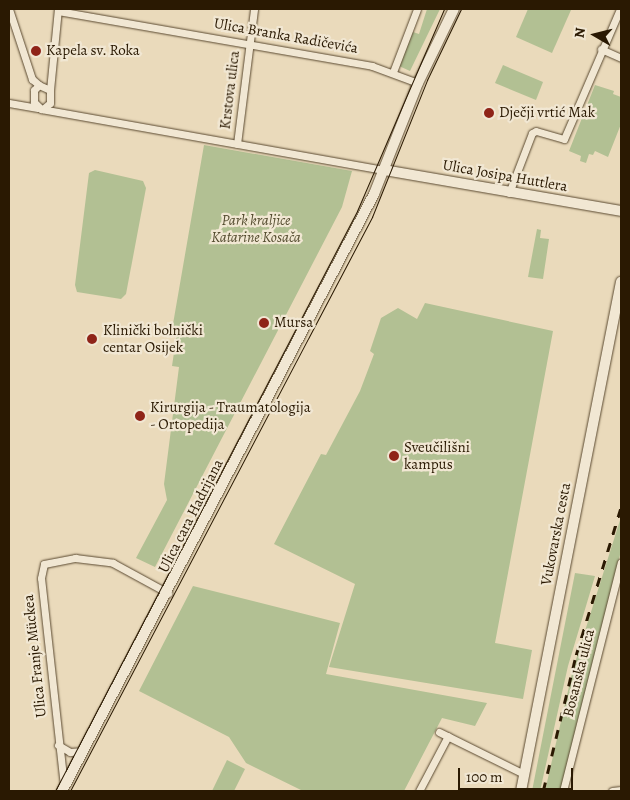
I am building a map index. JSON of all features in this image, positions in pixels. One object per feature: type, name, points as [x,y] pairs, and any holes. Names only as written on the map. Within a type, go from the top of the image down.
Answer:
[{"type":"main road","points":[[384,170],[418,83],[454,9]]},
{"type":"main road","name":"Ulica Josipa Huttlera","points":[[384,170],[621,211]]},
{"type":"main road","name":"Ulica cara Hadrijana","points":[[63,789],[168,593],[344,254],[384,170]]},
{"type":"main road","points":[[609,208],[621,202]]},
{"type":"main road","name":"Vukovarska cesta","points":[[521,791],[621,282]]},
{"type":"street","points":[[9,9],[32,79],[50,90]]},
{"type":"street","name":"Krstova ulica","points":[[237,144],[254,9]]},
{"type":"street","points":[[393,72],[416,9]]},
{"type":"street","points":[[510,193],[534,132],[564,140],[601,49],[620,9]]},
{"type":"street","points":[[40,109],[50,100],[49,77],[58,10]]},
{"type":"street","name":"Ulica Branka Radičevića","points":[[58,10],[250,44],[393,72],[418,83]]},
{"type":"street","points":[[601,49],[621,58]]},
{"type":"street","points":[[40,109],[34,96],[35,88],[49,77]]},
{"type":"street","points":[[17,105],[27,103],[34,96]]},
{"type":"street","points":[[50,100],[63,111]]},
{"type":"street","points":[[9,103],[63,111],[384,170]]},
{"type":"street","name":"Ulica Franje Mückea","points":[[63,789],[41,578],[44,564],[75,558],[113,563],[168,593]]},
{"type":"street","name":"Bosanska ulica","points":[[564,791],[621,562]]},
{"type":"street","points":[[440,732],[524,774]]},
{"type":"street","points":[[419,791],[448,736]]},
{"type":"street","points":[[58,745],[70,752],[84,751]]},
{"type":"street","points":[[612,791],[621,790]]},
{"type":"green space","points":[[427,9],[440,9],[410,71],[399,66],[413,32],[419,34]]},
{"type":"green space","points":[[528,9],[571,10],[552,53],[516,37]]},
{"type":"green space","points":[[503,65],[543,82],[536,100],[495,83]]},
{"type":"green space","points":[[595,85],[614,91],[613,94],[621,97],[621,124],[608,157],[595,151],[593,155],[589,154],[586,163],[580,161],[581,156],[569,151]]},
{"type":"green space","name":"Park kraljice Katarine Kosača","points":[[204,145],[352,171],[342,207],[155,567],[136,558],[167,500],[164,484],[179,367],[172,366],[177,332],[173,324]]},
{"type":"green space","points":[[95,170],[143,181],[146,188],[126,294],[121,299],[77,292],[75,285],[89,173]]},
{"type":"green space","points":[[537,229],[541,230],[540,238],[549,239],[543,279],[528,277]]},
{"type":"green space","points":[[425,303],[553,331],[495,643],[532,650],[523,699],[329,667],[355,584],[274,544],[321,454],[326,455],[360,391],[374,354],[370,351],[381,318],[398,308],[417,319]]},
{"type":"green space","points":[[621,517],[621,551],[561,791],[545,791],[573,669]]},
{"type":"green space","points":[[575,573],[595,576],[568,666],[540,791],[532,791]]},
{"type":"green space","points":[[193,586],[340,623],[326,674],[487,703],[475,726],[442,718],[404,791],[303,791],[246,763],[229,737],[139,691]]},
{"type":"green space","points":[[227,760],[245,769],[234,791],[212,791]]},
{"type":"tram line","points":[[55,791],[357,211],[444,9]]},
{"type":"tram line","points":[[70,791],[372,217],[427,80],[461,9]]},
{"type":"railway","points":[[543,791],[576,655],[621,507]]},
{"type":"place","name":"Kapela sv. Roka","points":[[36,51]]},
{"type":"place","name":"Dječji vrtić Mak","points":[[489,113]]},
{"type":"place","name":"Mursa","points":[[264,323]]},
{"type":"place","name":"Klinički bolnički centar Osijek","points":[[92,339]]},
{"type":"place","name":"Kirurgija - Traumatologija - Ortopedija","points":[[140,416]]},
{"type":"place","name":"Sveučilišni kampus","points":[[394,456]]}]
